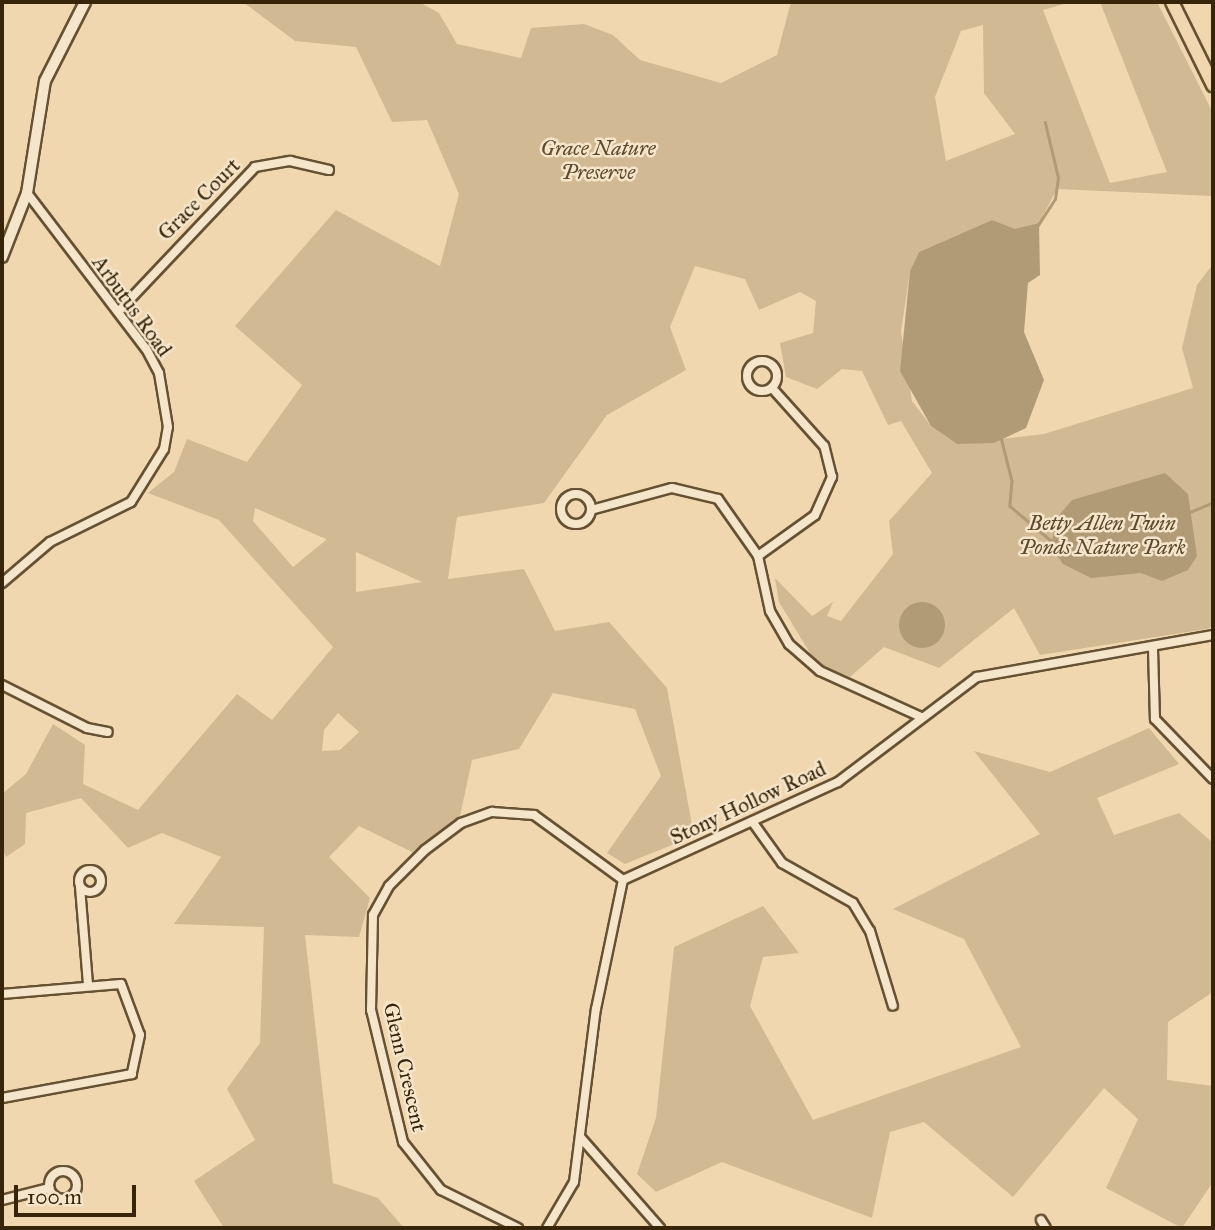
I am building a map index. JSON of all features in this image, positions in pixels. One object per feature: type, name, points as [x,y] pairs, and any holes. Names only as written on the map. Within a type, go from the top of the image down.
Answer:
[{"type":"main road","points":[[2,257],[27,193],[45,81],[85,2]]},
{"type":"main road","points":[[1172,2],[1213,85]]},
{"type":"street","name":"Grace Court","points":[[118,312],[255,167],[290,161],[329,170]]},
{"type":"street","name":"Arbutus Road","points":[[2,583],[50,542],[131,502],[163,449],[166,403],[159,373],[118,312],[27,193]]},
{"type":"street","points":[[758,556],[815,515],[832,477],[824,446],[772,388]]},
{"type":"street","points":[[591,510],[672,488],[703,491],[736,520],[758,556],[770,611],[789,644],[820,671],[921,718]]},
{"type":"street","name":"Stony Hollow Road","points":[[623,880],[754,824],[838,782],[962,685],[1008,667],[1153,649],[1213,635]]},
{"type":"street","points":[[1153,649],[1155,719],[1213,779]]},
{"type":"street","points":[[2,685],[87,728],[108,732]]},
{"type":"street","name":"Glenn Crescent","points":[[517,1228],[441,1190],[403,1142],[371,1010],[373,915],[389,886],[425,850],[461,823],[492,812],[534,815],[623,880]]},
{"type":"street","points":[[754,824],[782,863],[853,903],[870,931],[893,1006]]},
{"type":"street","points":[[547,1228],[574,1182],[596,1009],[623,880]]},
{"type":"street","points":[[80,887],[88,985]]},
{"type":"street","points":[[2,994],[121,984],[128,992],[140,1035],[132,1074],[2,1098]]},
{"type":"street","points":[[581,1138],[660,1228]]},
{"type":"street","points":[[2,1200],[49,1188]]},
{"type":"street","points":[[1041,1220],[1046,1228]]},
{"type":"green space","points":[[243,2],[419,2],[439,13],[457,44],[521,58],[531,28],[584,24],[613,35],[640,60],[721,83],[777,55],[791,2],[1071,2],[1043,10],[1110,183],[1167,172],[1100,2],[1157,2],[1213,113],[1213,196],[1057,189],[1039,223],[1015,230],[992,220],[919,252],[910,271],[901,332],[912,401],[931,426],[957,444],[1044,434],[1193,388],[1182,348],[1197,285],[1213,264],[1213,626],[1040,655],[1014,608],[939,668],[884,647],[850,677],[816,663],[779,602],[775,578],[812,616],[833,602],[827,616],[841,621],[893,554],[889,521],[932,473],[901,421],[888,425],[862,371],[842,369],[817,389],[786,377],[780,343],[813,333],[816,301],[800,292],[759,310],[745,279],[695,266],[670,327],[686,370],[607,415],[544,503],[457,517],[448,579],[524,569],[555,631],[609,622],[667,688],[694,836],[625,864],[607,853],[661,776],[635,709],[553,693],[519,749],[472,760],[460,816],[412,852],[359,826],[329,857],[370,898],[359,937],[305,935],[333,1183],[378,1198],[404,1228],[224,1228],[194,1181],[255,1140],[227,1089],[260,1043],[264,927],[174,924],[221,857],[162,833],[128,848],[81,798],[26,813],[25,844],[6,857],[2,848],[2,794],[26,774],[53,724],[85,745],[83,784],[138,810],[237,694],[272,720],[333,647],[219,520],[148,493],[174,472],[187,439],[247,462],[302,385],[235,326],[336,210],[440,266],[459,194],[427,120],[392,122],[356,47],[295,41]],"holes":[[[983,25],[984,93],[1015,134],[946,161],[935,97],[961,31]],[[255,508],[326,540],[293,567],[253,521]],[[356,552],[422,582],[356,592]],[[338,713],[359,732],[340,750],[322,751],[324,730]]]},
{"type":"green space","points":[[1149,728],[1179,764],[1097,798],[1114,835],[1179,813],[1213,843],[1213,992],[1168,1022],[1167,1080],[1213,1086],[1213,1182],[1182,1228],[1106,1188],[1138,1119],[1104,1088],[1013,1197],[924,1122],[890,1132],[872,1218],[722,1162],[656,1192],[637,1174],[656,1118],[674,947],[763,906],[799,953],[763,957],[750,1006],[813,1120],[1021,1047],[964,939],[893,909],[1040,834],[974,751],[1050,772]]},
{"type":"shaded area","points":[[992,220],[1015,229],[1039,223],[1040,275],[1028,283],[1024,332],[1044,380],[1026,428],[994,443],[957,444],[931,426],[900,371],[910,271],[919,252]]},
{"type":"shaded area","points":[[1165,473],[1188,494],[1197,556],[1188,570],[1162,581],[1141,573],[1091,578],[1063,564],[1051,547],[1056,519],[1072,500]]},
{"type":"shaded area","points":[[922,602],[938,609],[945,625],[938,641],[922,648],[906,641],[899,625],[906,609]]},
{"type":"waterway","points":[[1038,225],[1055,199],[1058,178],[1045,123]]},
{"type":"waterway","points":[[1001,437],[1012,481],[1010,506],[1054,543]]},
{"type":"waterway","points":[[1190,512],[1213,502]]},
{"type":"park label","name":"Grace Nature Preserve","points":[[598,160]]},
{"type":"park label","name":"Betty Allen Twin Ponds Nature Park","points":[[1102,535]]}]
